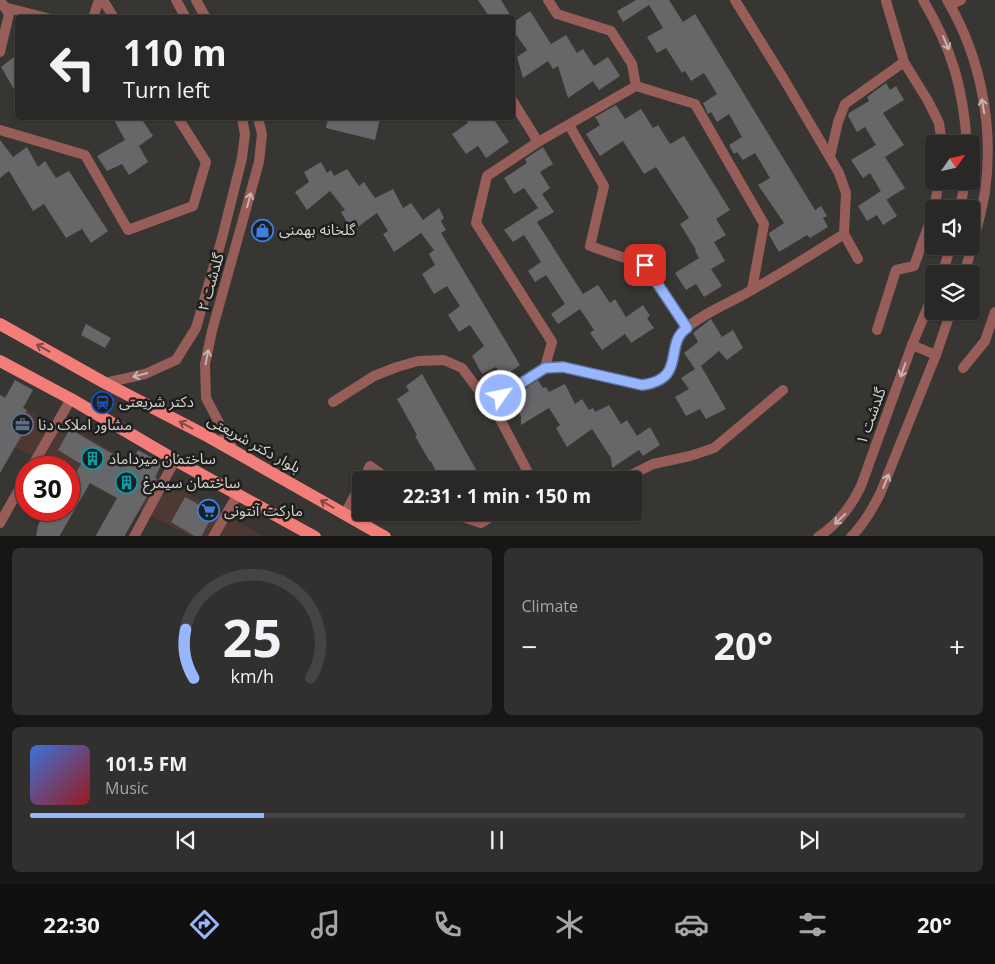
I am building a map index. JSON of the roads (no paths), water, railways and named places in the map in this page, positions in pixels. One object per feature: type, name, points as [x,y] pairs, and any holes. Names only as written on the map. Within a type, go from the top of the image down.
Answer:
[{"type":"main road","name":"بلوار دکتر شریعتی","points":[[0,324],[385,536]]},
{"type":"main road","points":[[0,361],[314,536]]},
{"type":"street","points":[[94,15],[99,0]]},
{"type":"street","points":[[103,0],[112,15]]},
{"type":"street","points":[[176,0],[184,15]]},
{"type":"street","points":[[196,0],[204,15]]},
{"type":"street","points":[[548,0],[557,14],[611,31],[632,64],[636,86]]},
{"type":"street","points":[[735,0],[839,173],[846,193],[844,234],[858,259]]},
{"type":"street","points":[[923,0],[947,44],[958,78],[966,135]]},
{"type":"street","points":[[961,0],[949,3],[966,36],[978,73],[986,117],[988,157],[977,232],[967,265]]},
{"type":"street","points":[[886,1],[904,62],[928,101],[939,124],[941,135]]},
{"type":"street","points":[[2,3],[38,15]]},
{"type":"street","points":[[0,52],[9,14],[2,3]]},
{"type":"street","points":[[830,157],[838,122],[845,104],[904,62]]},
{"type":"street","points":[[545,368],[552,342],[476,223],[487,176],[538,142],[636,86],[695,104],[760,215],[764,224],[752,290]]},
{"type":"street","points":[[515,105],[538,142]]},
{"type":"street","points":[[0,130],[85,156],[128,230],[193,206],[206,162],[179,120]]},
{"type":"street","name":"گلدشت ۲","points":[[105,383],[146,374],[176,360],[196,328],[222,238],[242,158],[245,134],[242,120]]},
{"type":"street","name":"گلدشت ۲","points":[[234,452],[206,398],[205,364],[212,330],[259,162],[262,134],[258,120]]},
{"type":"street","points":[[569,125],[604,186],[590,246],[645,265],[687,328]]},
{"type":"street","points":[[333,402],[374,376],[418,361],[444,360],[462,368],[483,396],[490,398],[501,396],[545,368],[563,367],[642,385],[653,384],[664,377],[672,368],[677,340],[687,328],[844,234]]},
{"type":"street","points":[[877,330],[896,270],[914,266],[925,235]]},
{"type":"street","points":[[964,368],[985,341],[995,312]]},
{"type":"street","name":"گلدشت ۱","points":[[818,536],[839,520],[853,504],[925,314]]},
{"type":"street","points":[[851,536],[860,528],[870,514],[880,494],[936,355],[948,320]]},
{"type":"street","points":[[912,345],[936,355]]},
{"type":"street","points":[[639,471],[653,464],[690,456],[714,448],[783,390]]},
{"type":"street","points":[[501,396],[498,409],[500,419],[527,471]]},
{"type":"street","points":[[38,456],[71,399]]},
{"type":"street","points":[[134,536],[175,460]]},
{"type":"street","points":[[367,471],[370,466],[377,471]]},
{"type":"street","points":[[213,536],[238,494]]},
{"type":"street","points":[[0,523],[15,496]]},
{"type":"street","points":[[345,514],[352,500]]},
{"type":"place","name":"گلخانه بهمنی","points":[[263,230]]},
{"type":"place","name":"دکتر شریعتی","points":[[103,402]]},
{"type":"place","name":"مشاور املاک دنا","points":[[22,425]]},
{"type":"place","name":"ساختمان میرداماد","points":[[93,459]]},
{"type":"place","name":"ساختمان سیمرغ","points":[[127,483]]},
{"type":"place","name":"مارکت آنتونی","points":[[208,511]]}]
